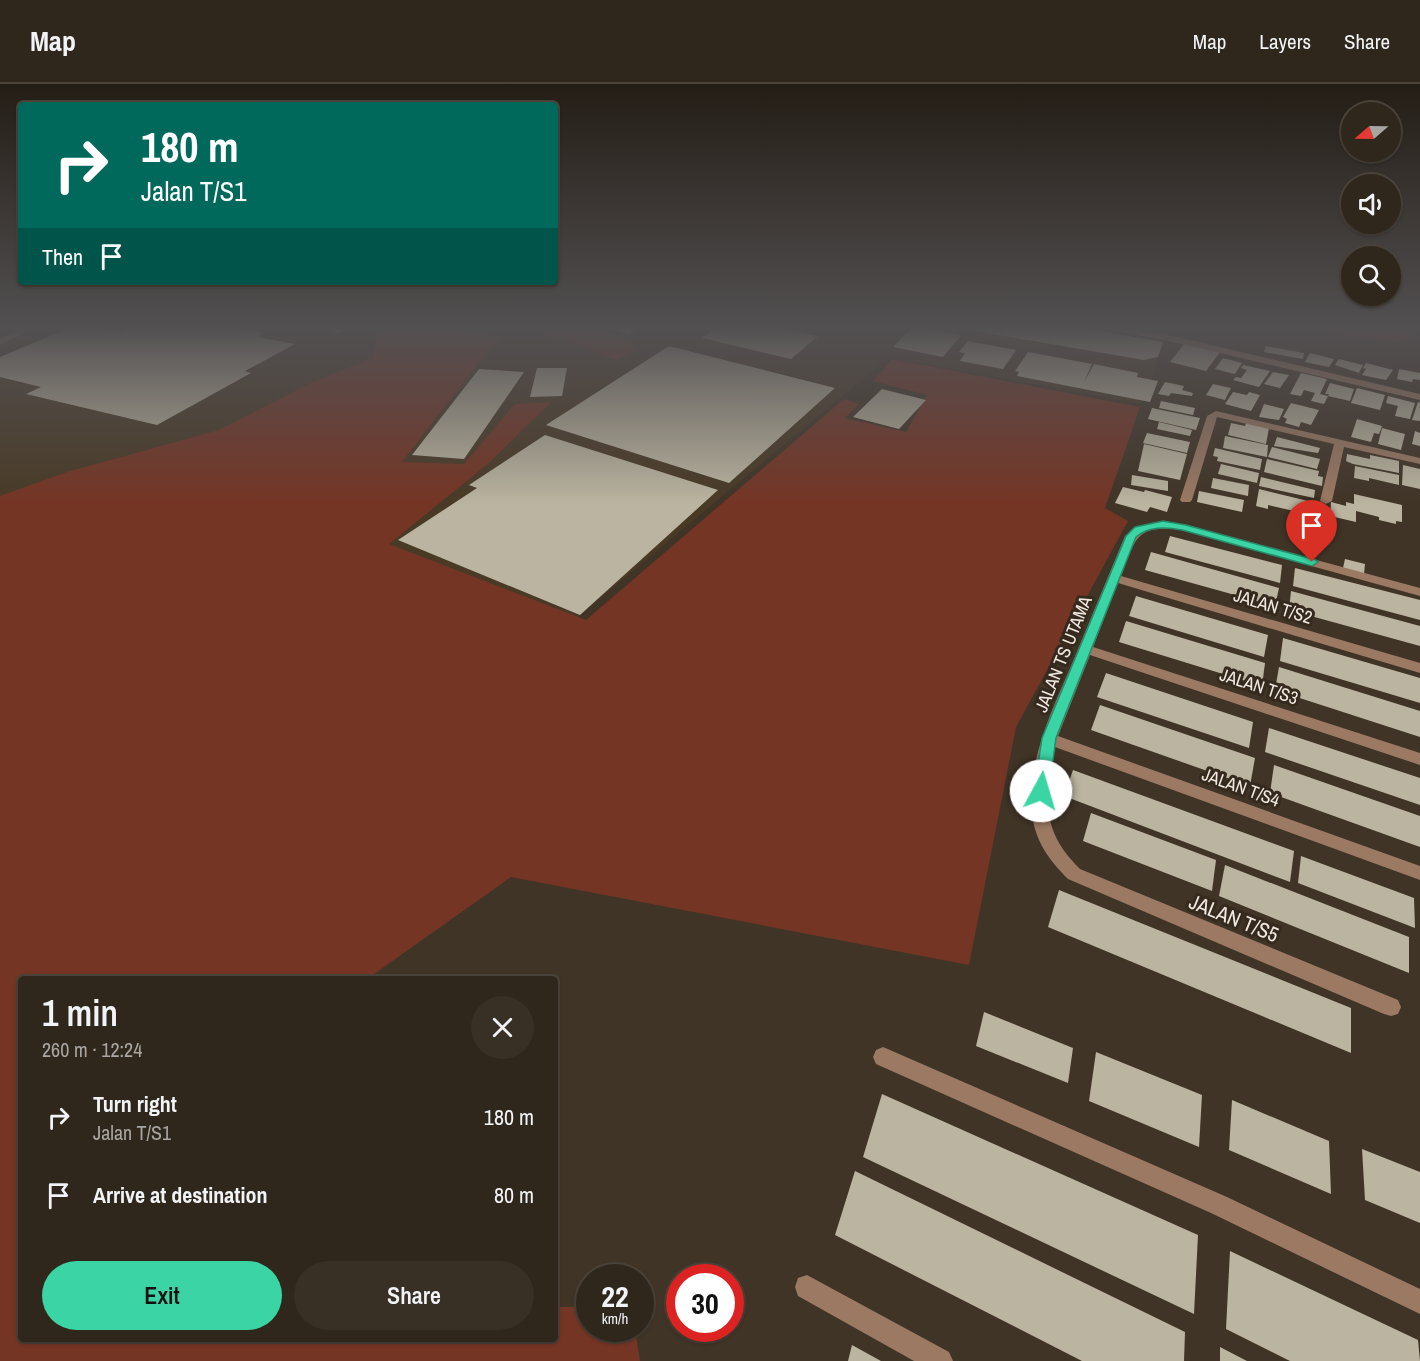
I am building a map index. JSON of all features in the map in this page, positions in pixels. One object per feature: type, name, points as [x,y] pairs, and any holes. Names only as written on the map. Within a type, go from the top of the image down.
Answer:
[{"type":"street","points":[[1376,387],[1420,397]]},
{"type":"street","points":[[1186,500],[1212,416],[1216,414],[1420,461]]},
{"type":"street","points":[[1326,501],[1340,442]]},
{"type":"street","name":"JALAN TS UTAMA","points":[[1061,864],[1043,834],[1039,815],[1043,767],[1049,738],[1116,578],[1131,536],[1138,530],[1163,524],[1183,527],[1420,592]]},
{"type":"street","name":"JALAN T/S2","points":[[1116,578],[1420,668]]},
{"type":"street","name":"JALAN T/S3","points":[[1086,649],[1420,759]]},
{"type":"street","name":"JALAN T/S4","points":[[1049,738],[1420,873]]},
{"type":"street","name":"JALAN T/S5","points":[[1061,864],[1090,883],[1391,1007]]},
{"type":"street","points":[[883,1057],[1219,1205],[1420,1302]]},
{"type":"street","points":[[807,1287],[940,1361]]},
{"type":"shaded area","points":[[0,387],[854,387],[543,646],[94,465],[0,508]]},
{"type":"shaded area","points":[[303,387],[460,387],[402,462],[464,464],[515,404],[551,402],[489,463],[389,544],[586,620],[844,399],[859,404],[845,418],[906,432],[927,395],[895,387],[1035,387],[1140,407],[1105,508],[1128,521],[1016,727],[969,965],[511,877],[371,976],[18,976],[18,1342],[558,1342],[558,1307],[576,1307],[576,1342],[637,1342],[640,1361],[0,1361],[0,496],[67,472],[219,430]]},
{"type":"shaded area","points":[[1048,387],[1149,387],[1142,404]]},
{"type":"building","points":[[41,387],[226,387],[157,425],[26,394]]},
{"type":"building","points":[[465,387],[514,387],[464,459],[412,455]]},
{"type":"building","points":[[533,387],[564,387],[562,396],[530,397]]},
{"type":"building","points":[[606,387],[835,388],[729,483],[546,425]]},
{"type":"building","points":[[1071,387],[1156,387],[1150,402]]},
{"type":"building","points":[[1162,387],[1184,387],[1182,390],[1193,393],[1192,396],[1158,394]]},
{"type":"building","points":[[1211,387],[1231,388],[1225,400],[1206,395]]},
{"type":"building","points":[[1294,387],[1323,387],[1320,394],[1328,396],[1324,404],[1311,401],[1315,393],[1304,390],[1301,396],[1290,394]]},
{"type":"building","points":[[1328,387],[1354,389],[1350,401],[1325,394]]},
{"type":"building","points":[[1357,388],[1385,395],[1380,410],[1351,403]]},
{"type":"building","points":[[882,389],[926,400],[899,429],[853,417]]},
{"type":"building","points":[[1233,392],[1260,395],[1251,411],[1225,404]]},
{"type":"building","points":[[1388,396],[1415,403],[1410,419],[1395,416],[1398,406],[1386,403]]},
{"type":"building","points":[[1161,401],[1195,408],[1193,415],[1159,408]]},
{"type":"building","points":[[1418,402],[1420,403],[1420,421],[1412,420]]},
{"type":"building","points":[[1291,403],[1319,410],[1311,425],[1301,422],[1299,427],[1285,423],[1287,419],[1283,417]]},
{"type":"building","points":[[1264,404],[1284,409],[1279,420],[1259,417]]},
{"type":"building","points":[[1152,408],[1200,418],[1196,430],[1148,419]]},
{"type":"building","points":[[1357,419],[1382,426],[1379,434],[1374,433],[1371,442],[1351,437]]},
{"type":"building","points":[[1159,422],[1192,430],[1190,436],[1157,429]]},
{"type":"building","points":[[1231,423],[1245,426],[1246,423],[1269,428],[1266,444],[1228,435]]},
{"type":"building","points":[[1382,428],[1405,434],[1401,450],[1378,444]]},
{"type":"building","points":[[1415,431],[1420,433],[1420,446],[1412,444]]},
{"type":"building","points":[[1147,433],[1190,442],[1187,453],[1143,443]]},
{"type":"building","points":[[545,435],[718,490],[580,615],[398,540],[477,488],[469,485]]},
{"type":"building","points":[[1225,436],[1268,445],[1267,457],[1223,448]]},
{"type":"building","points":[[1277,437],[1320,448],[1318,453],[1274,446]]},
{"type":"building","points":[[1144,444],[1187,454],[1180,480],[1138,471]]},
{"type":"building","points":[[1272,447],[1320,459],[1317,469],[1268,457]]},
{"type":"building","points":[[1215,448],[1262,459],[1260,470],[1217,461],[1218,457],[1213,456]]},
{"type":"building","points":[[1347,454],[1370,459],[1370,455],[1399,461],[1399,473],[1353,464],[1346,461]]},
{"type":"building","points":[[1267,459],[1319,471],[1318,476],[1323,477],[1322,486],[1264,472]]},
{"type":"building","points":[[1221,464],[1259,473],[1257,483],[1218,474]]},
{"type":"building","points":[[1403,465],[1420,469],[1420,489],[1402,485]]},
{"type":"building","points":[[1355,466],[1399,475],[1399,485],[1369,478],[1369,481],[1354,478]]},
{"type":"building","points":[[1132,475],[1168,481],[1168,491],[1131,485]]},
{"type":"building","points":[[1261,477],[1315,490],[1314,498],[1259,486]]},
{"type":"building","points":[[1213,478],[1249,485],[1248,496],[1211,488]]},
{"type":"building","points":[[1123,487],[1172,497],[1167,512],[1150,507],[1147,512],[1115,503]]},
{"type":"building","points":[[1259,489],[1308,501],[1307,514],[1268,505],[1268,509],[1256,506]]},
{"type":"building","points":[[1199,491],[1244,500],[1242,512],[1197,502]]},
{"type":"building","points":[[1354,494],[1402,505],[1402,522],[1396,521],[1396,524],[1379,520],[1379,517],[1356,511],[1356,522],[1330,516],[1331,502],[1346,506],[1346,502],[1354,504]]},
{"type":"building","points":[[1170,536],[1282,565],[1280,583],[1165,552]]},
{"type":"building","points":[[1151,552],[1279,588],[1275,606],[1145,570]]},
{"type":"building","points":[[1345,559],[1365,564],[1364,574],[1343,568]]},
{"type":"building","points":[[1295,568],[1420,600],[1420,620],[1293,586]]},
{"type":"building","points":[[1291,591],[1420,626],[1420,646],[1289,610]]},
{"type":"building","points":[[1136,596],[1268,635],[1264,657],[1129,616]]},
{"type":"building","points":[[1126,621],[1265,663],[1262,686],[1119,642]]},
{"type":"building","points":[[1283,638],[1420,678],[1420,703],[1280,661]]},
{"type":"building","points":[[1279,667],[1420,711],[1420,737],[1275,690]]},
{"type":"building","points":[[1106,673],[1253,722],[1249,748],[1097,697]]},
{"type":"building","points":[[1100,705],[1255,758],[1250,786],[1091,730]]},
{"type":"building","points":[[1269,728],[1420,778],[1420,805],[1265,752]]},
{"type":"building","points":[[1274,765],[1420,816],[1420,847],[1270,793]]},
{"type":"building","points":[[1073,770],[1294,851],[1290,882],[1064,796]]},
{"type":"building","points":[[1091,813],[1216,860],[1212,891],[1083,841]]},
{"type":"building","points":[[1301,856],[1414,898],[1415,928],[1298,883]]},
{"type":"building","points":[[1225,865],[1409,937],[1409,973],[1219,896]]},
{"type":"building","points":[[1059,890],[1351,1008],[1351,1053],[1048,927]]},
{"type":"building","points":[[984,1012],[1073,1048],[1068,1083],[976,1046]]},
{"type":"building","points":[[1096,1052],[1202,1095],[1199,1147],[1089,1101]]},
{"type":"building","points":[[882,1094],[1198,1235],[1194,1314],[863,1157]]},
{"type":"building","points":[[1232,1100],[1329,1141],[1331,1194],[1229,1150]]},
{"type":"building","points":[[1362,1149],[1420,1172],[1420,1223],[1365,1200]]},
{"type":"building","points":[[855,1171],[1185,1332],[1184,1361],[1082,1361],[835,1235]]},
{"type":"building","points":[[1230,1251],[1418,1340],[1420,1361],[1290,1361],[1226,1329]]},
{"type":"building","points":[[852,1345],[881,1361],[848,1361]]},
{"type":"building","points":[[1220,1347],[1247,1361],[1220,1361]]},
{"type":"route","points":[[1041,791],[1049,738],[1116,578],[1131,536],[1138,530],[1163,524],[1183,527],[1312,562]]}]
